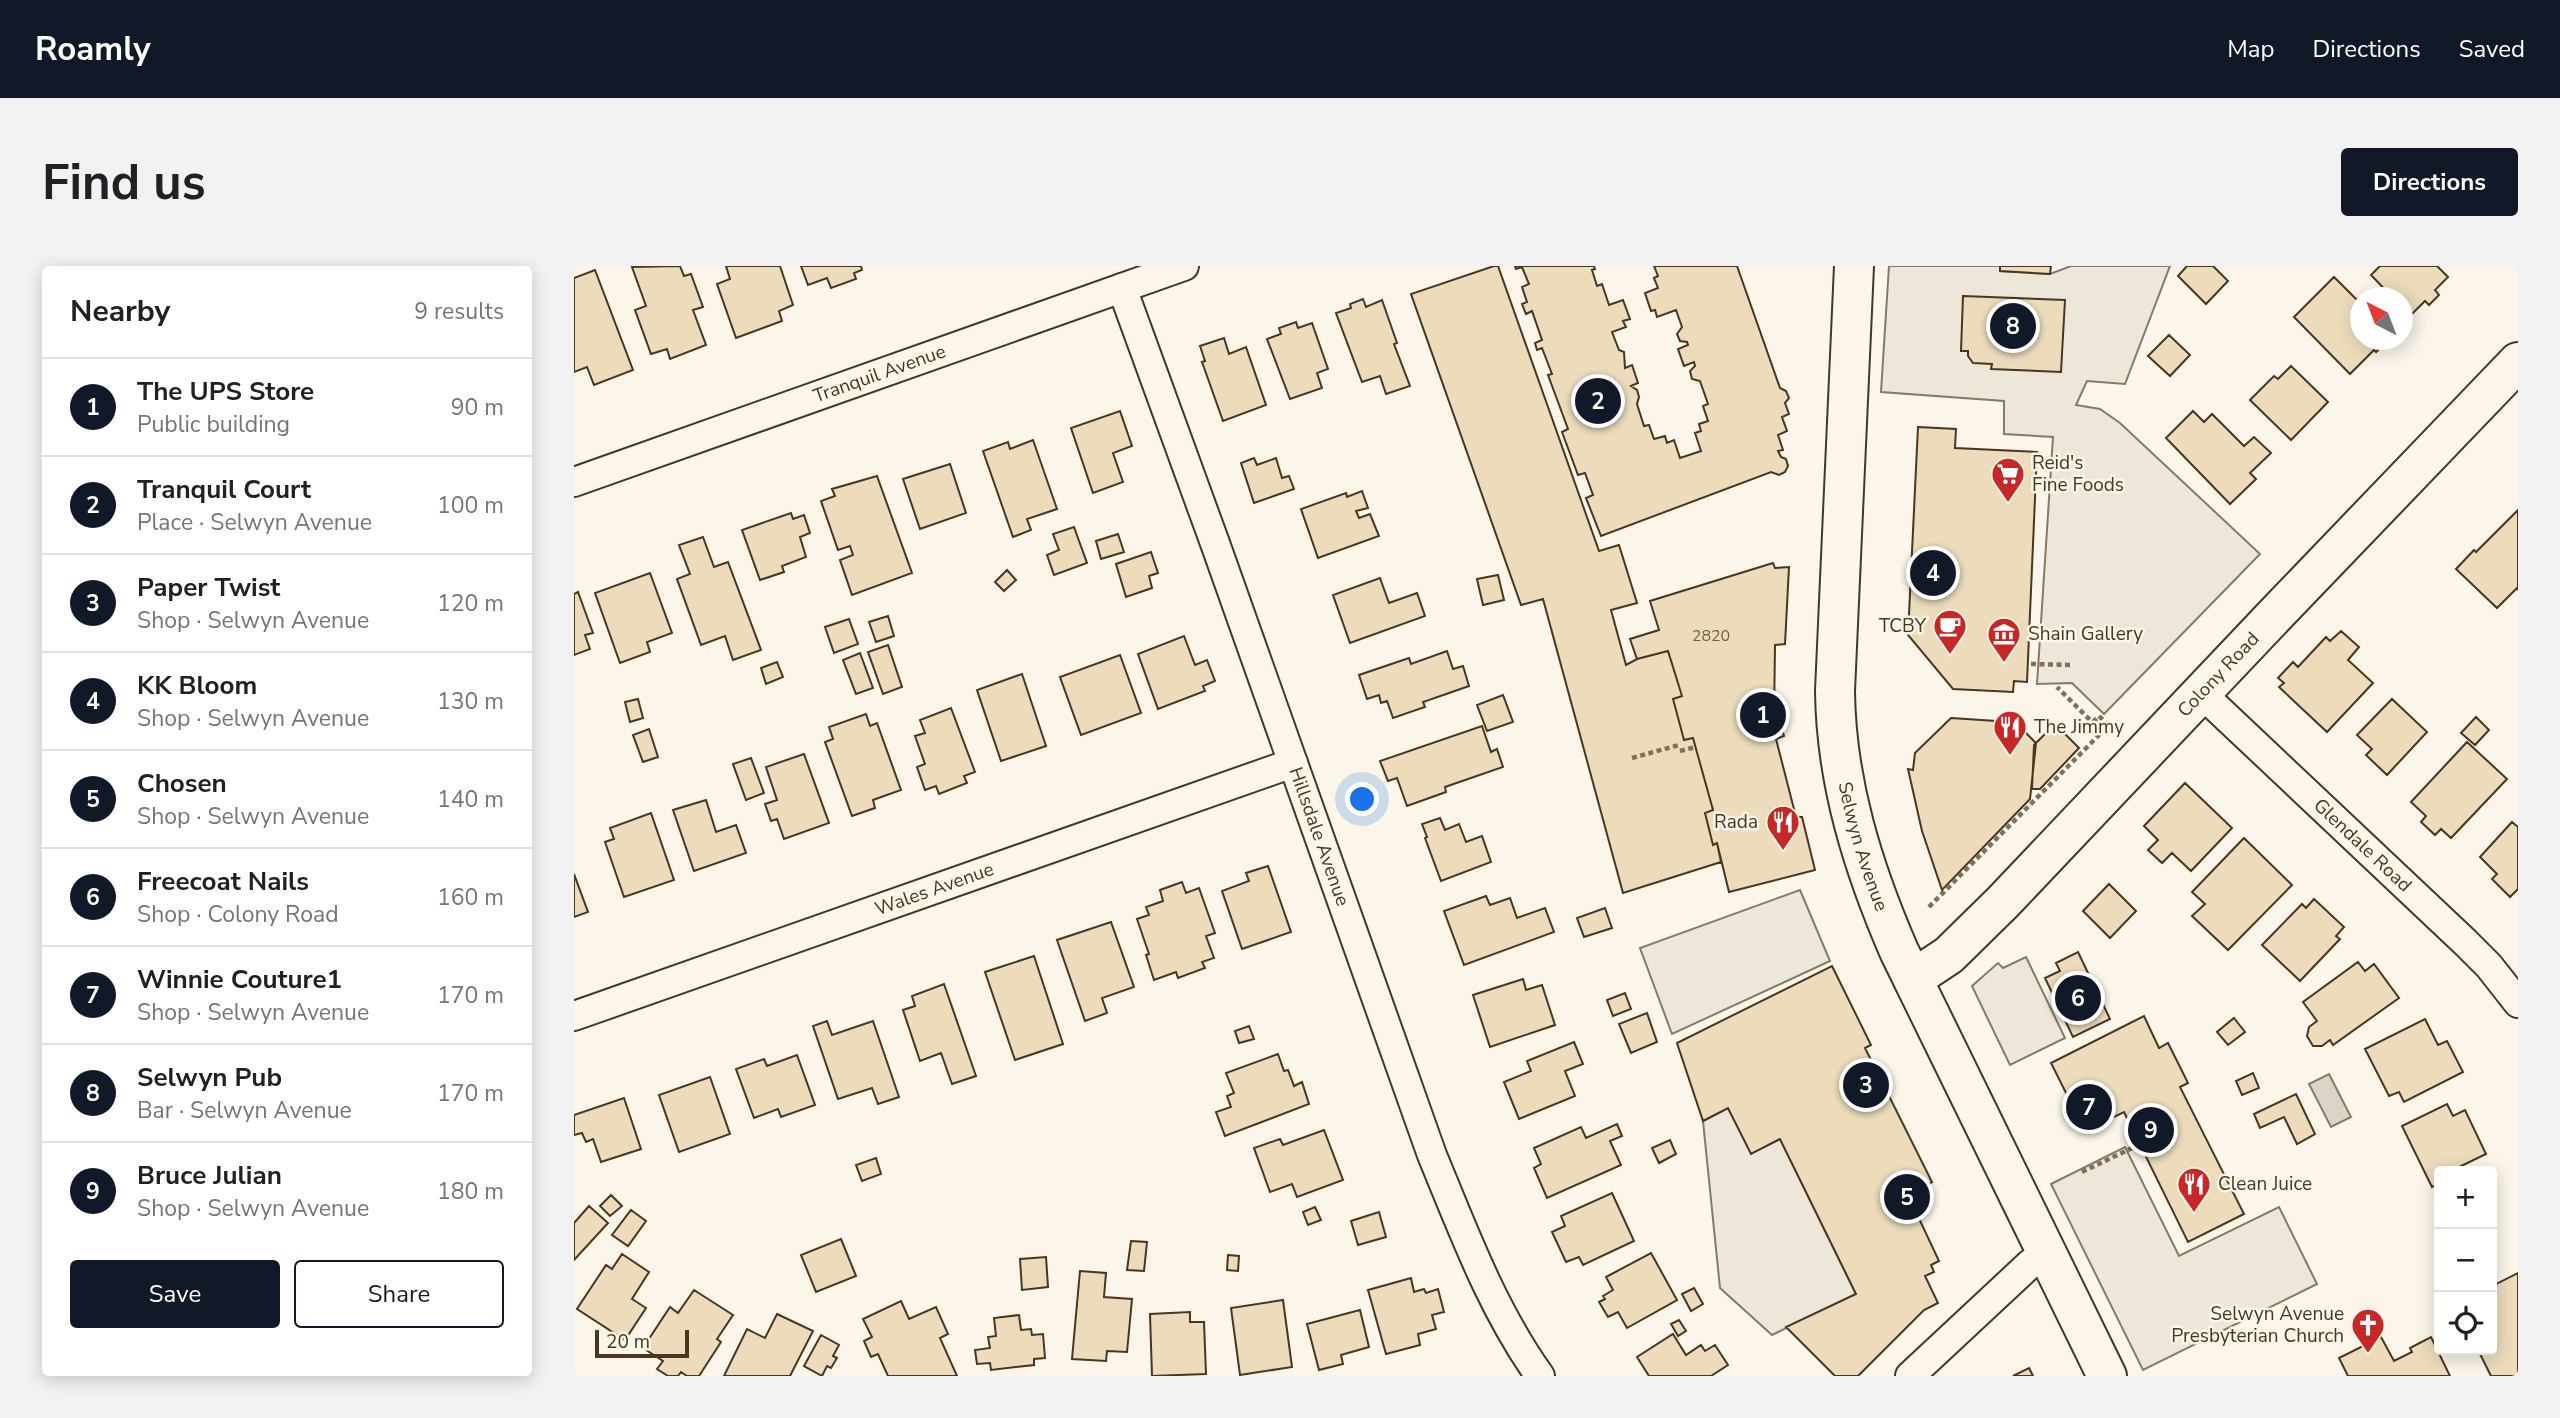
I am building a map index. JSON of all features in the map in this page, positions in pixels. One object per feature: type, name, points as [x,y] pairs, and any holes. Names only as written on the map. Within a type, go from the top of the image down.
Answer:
[{"type":"street","name":"Tranquil Avenue","points":[[574,482],[1184,266]]},
{"type":"street","name":"Selwyn Avenue","points":[[1854,266],[1836,639],[1836,734],[1845,789],[1861,851],[1886,922],[2107,1376]]},
{"type":"street","name":"Hillsdale Avenue","points":[[1122,288],[1447,1192],[1502,1312],[1540,1376]]},
{"type":"street","name":"Colony Road","points":[[1913,979],[1949,956],[1984,922],[2518,362]]},
{"type":"street","name":"Glendale Road","points":[[2201,693],[2465,942],[2518,1003]]},
{"type":"street","name":"Wales Avenue","points":[[574,1016],[1293,762]]},
{"type":"street","points":[[1910,1376],[2030,1264],[2047,1252]]},
{"type":"path","points":[[2031,664],[2072,665]]},
{"type":"path","points":[[1930,907],[2102,732],[2057,687]]},
{"type":"path","points":[[2092,722],[2099,716],[2110,727]]},
{"type":"path","points":[[1632,758],[1696,747]]},
{"type":"path","points":[[2082,1172],[2132,1148]]},
{"type":"shaded area","points":[[1889,266],[2000,266],[2000,271],[2050,274],[2071,266],[2170,266],[2125,384],[2087,381],[2076,405],[2100,409],[2120,423],[2260,554],[2104,714],[2072,683],[2037,684],[2053,437],[2004,434],[2004,401],[1881,392]]},
{"type":"shaded area","points":[[1800,890],[1830,961],[1672,1034],[1640,948]]},
{"type":"shaded area","points":[[2026,957],[2065,1038],[2010,1065],[1972,986],[1998,963],[2003,968]]},
{"type":"shaded area","points":[[2329,1074],[2351,1117],[2331,1127],[2309,1084]]},
{"type":"shaded area","points":[[1728,1108],[1751,1153],[1780,1139],[1856,1294],[1772,1335],[1720,1288],[1703,1121]]},
{"type":"shaded area","points":[[2125,1147],[2179,1256],[2279,1207],[2317,1284],[2143,1370],[2051,1184]]},
{"type":"building","points":[[680,266],[684,276],[691,274],[703,307],[693,310],[706,345],[670,359],[667,349],[651,354],[635,310],[646,306],[632,267]]},
{"type":"building","points":[[726,266],[780,266],[793,305],[779,311],[782,321],[736,338],[717,284],[730,279]]},
{"type":"building","points":[[801,266],[861,266],[862,270],[854,273],[856,279],[831,288],[827,278],[808,285]]},
{"type":"building","points":[[1498,266],[1599,551],[1619,545],[1637,603],[1611,610],[1626,665],[1637,659],[1668,651],[1682,696],[1673,699],[1684,740],[1693,738],[1713,810],[1705,813],[1713,845],[1717,843],[1721,862],[1623,893],[1543,599],[1521,605],[1411,294]]},
{"type":"building","points":[[1515,266],[1594,266],[1595,269],[1592,270],[1597,286],[1602,284],[1609,305],[1623,300],[1630,319],[1623,321],[1626,327],[1612,332],[1619,350],[1624,352],[1625,368],[1632,365],[1638,383],[1631,386],[1637,390],[1637,404],[1644,426],[1649,425],[1654,439],[1665,436],[1667,443],[1674,440],[1680,458],[1701,451],[1695,433],[1701,431],[1699,424],[1708,421],[1703,406],[1708,404],[1700,381],[1692,379],[1690,371],[1695,366],[1694,362],[1684,366],[1678,349],[1688,345],[1687,342],[1680,341],[1677,334],[1682,327],[1676,310],[1657,317],[1655,310],[1651,311],[1645,293],[1658,288],[1654,278],[1658,276],[1654,266],[1737,266],[1780,388],[1786,391],[1789,398],[1785,403],[1789,414],[1782,417],[1787,431],[1778,435],[1783,450],[1778,451],[1781,457],[1786,459],[1788,466],[1785,472],[1779,475],[1771,472],[1601,536],[1586,498],[1593,495],[1585,473],[1578,475],[1562,432],[1568,429],[1548,375],[1552,374],[1542,348],[1537,350],[1535,343],[1542,340],[1532,311],[1526,314],[1522,304],[1527,302],[1522,287],[1529,284],[1522,267],[1516,269]]},
{"type":"building","points":[[2000,266],[2051,266],[2050,274],[2000,271]]},
{"type":"building","points":[[2187,266],[2213,266],[2228,281],[2206,304],[2178,276]]},
{"type":"building","points":[[2380,266],[2437,266],[2448,277],[2435,290],[2439,295],[2429,305],[2425,301],[2413,313],[2413,287],[2382,287],[2371,275]]},
{"type":"building","points":[[595,270],[633,370],[594,385],[587,367],[574,372],[574,278]]},
{"type":"building","points":[[2334,277],[2350,293],[2350,350],[2374,350],[2350,374],[2294,317]]},
{"type":"building","points":[[1963,296],[2065,300],[2061,372],[1991,369],[1992,364],[1973,363],[1968,351],[1961,351]]},
{"type":"building","points":[[1363,299],[1366,307],[1382,300],[1397,343],[1394,344],[1410,386],[1386,394],[1380,376],[1362,382],[1336,313],[1351,308],[1350,304]]},
{"type":"building","points":[[1296,322],[1298,328],[1312,323],[1328,369],[1317,373],[1322,388],[1290,399],[1267,339],[1281,334],[1279,328]]},
{"type":"building","points":[[2169,335],[2190,355],[2170,376],[2148,356]]},
{"type":"building","points":[[1224,338],[1229,354],[1246,347],[1266,405],[1223,421],[1202,362],[1205,361],[1200,346]]},
{"type":"building","points":[[2291,366],[2328,402],[2291,440],[2250,400],[2274,376],[2278,379]]},
{"type":"building","points":[[1120,411],[1132,446],[1113,453],[1123,482],[1093,493],[1071,428]]},
{"type":"building","points":[[2193,411],[2204,422],[2212,414],[2244,446],[2254,437],[2271,453],[2250,473],[2256,479],[2230,504],[2166,438]]},
{"type":"building","points":[[1918,427],[1956,429],[1955,448],[2037,452],[2027,682],[2014,681],[2013,692],[1953,689],[1908,635]]},
{"type":"building","points":[[1033,440],[1057,509],[1027,519],[1031,530],[1013,537],[983,451],[1008,442],[1010,449]]},
{"type":"building","points":[[1254,458],[1257,465],[1276,458],[1282,478],[1289,476],[1294,489],[1254,503],[1241,463]]},
{"type":"building","points":[[950,464],[966,513],[920,529],[903,479]]},
{"type":"building","points":[[877,476],[912,573],[852,595],[840,560],[853,555],[850,546],[838,550],[821,501],[835,496],[832,489]]},
{"type":"building","points":[[1362,491],[1368,508],[1356,511],[1359,518],[1370,514],[1379,536],[1318,558],[1301,509],[1346,493],[1347,497]]},
{"type":"building","points":[[2518,510],[2518,590],[2517,588],[2497,608],[2456,569]]},
{"type":"building","points":[[791,513],[793,519],[804,515],[810,533],[800,537],[806,557],[782,566],[784,572],[760,580],[742,530]]},
{"type":"building","points":[[1074,527],[1087,563],[1054,575],[1047,555],[1059,550],[1053,534]]},
{"type":"building","points":[[1118,534],[1124,552],[1101,559],[1096,541]]},
{"type":"building","points":[[703,537],[714,567],[728,562],[761,650],[733,660],[725,636],[701,645],[677,579],[690,574],[679,545]]},
{"type":"building","points":[[1151,552],[1158,573],[1149,576],[1152,588],[1126,597],[1116,564]]},
{"type":"building","points":[[1773,563],[1775,568],[1789,567],[1785,644],[1775,645],[1774,719],[1776,724],[1780,724],[1784,736],[1776,739],[1796,817],[1802,817],[1815,870],[1729,892],[1717,843],[1713,845],[1705,813],[1713,810],[1693,738],[1684,740],[1673,699],[1682,696],[1668,651],[1637,659],[1630,639],[1659,630],[1650,601]]},
{"type":"building","points":[[1007,570],[1016,580],[1004,591],[995,582]]},
{"type":"building","points":[[650,573],[672,633],[647,642],[650,652],[620,663],[595,593]]},
{"type":"building","points":[[1498,575],[1504,600],[1483,605],[1477,579]]},
{"type":"building","points":[[1380,578],[1389,603],[1417,593],[1425,616],[1350,643],[1333,595]]},
{"type":"building","points":[[578,592],[593,633],[585,635],[590,649],[574,655],[574,594]]},
{"type":"building","points":[[888,616],[894,636],[876,642],[869,622]]},
{"type":"building","points":[[849,619],[858,644],[834,653],[825,627]]},
{"type":"building","points":[[2341,631],[2359,647],[2348,660],[2373,683],[2327,732],[2279,687],[2284,683],[2278,678],[2293,662],[2298,667],[2326,637],[2330,641]]},
{"type":"building","points":[[1184,636],[1195,665],[1207,660],[1215,681],[1203,686],[1205,691],[1158,709],[1138,654]]},
{"type":"building","points":[[888,645],[902,687],[883,694],[868,652]]},
{"type":"building","points":[[1447,651],[1453,669],[1463,666],[1469,686],[1423,702],[1425,707],[1393,718],[1387,701],[1381,703],[1379,695],[1367,699],[1359,675],[1409,658],[1411,664]]},
{"type":"building","points":[[860,653],[873,688],[856,694],[843,660]]},
{"type":"building","points":[[1120,655],[1141,713],[1081,735],[1060,677]]},
{"type":"building","points":[[777,662],[783,677],[766,684],[761,668]]},
{"type":"building","points":[[1022,674],[1046,746],[1001,761],[977,690]]},
{"type":"building","points":[[1503,695],[1513,722],[1487,731],[1477,705]]},
{"type":"building","points":[[638,699],[643,718],[630,722],[625,702]]},
{"type":"building","points":[[2392,699],[2427,732],[2387,775],[2366,755],[2372,749],[2357,735]]},
{"type":"building","points":[[951,708],[975,772],[964,776],[967,783],[939,794],[936,786],[925,790],[917,767],[925,764],[915,736],[925,733],[920,720]]},
{"type":"building","points":[[866,714],[870,726],[877,723],[901,790],[873,800],[875,808],[852,816],[825,742],[833,739],[829,727]]},
{"type":"building","points":[[2476,717],[2489,730],[2475,745],[2461,733]]},
{"type":"building","points":[[1951,718],[2011,722],[2011,733],[2025,732],[2036,743],[2030,799],[1942,890],[1922,831],[1908,769],[1913,770],[1915,753]]},
{"type":"building","points":[[2055,724],[2079,748],[2040,789],[2032,789],[2034,745]]},
{"type":"building","points":[[1482,726],[1491,752],[1497,749],[1503,767],[1445,787],[1446,792],[1407,806],[1397,778],[1388,781],[1380,761]]},
{"type":"building","points":[[649,729],[658,757],[643,762],[633,735]]},
{"type":"building","points":[[2467,742],[2507,779],[2451,838],[2441,829],[2435,835],[2421,822],[2426,816],[2411,802]]},
{"type":"building","points":[[804,754],[829,823],[784,839],[777,819],[771,821],[765,804],[777,800],[766,767]]},
{"type":"building","points":[[751,758],[764,793],[746,800],[733,764]]},
{"type":"building","points":[[2185,783],[2232,828],[2191,871],[2172,853],[2162,863],[2148,850],[2158,840],[2144,826]]},
{"type":"building","points":[[706,800],[716,832],[736,825],[746,853],[694,871],[673,810]]},
{"type":"building","points":[[651,813],[674,880],[624,897],[605,842],[614,839],[610,828]]},
{"type":"building","points":[[1440,818],[1445,830],[1459,824],[1466,842],[1482,836],[1491,862],[1441,881],[1422,824]]},
{"type":"building","points":[[2512,822],[2518,827],[2518,889],[2510,897],[2492,879],[2497,874],[2480,857]]},
{"type":"building","points":[[2244,838],[2292,885],[2228,950],[2192,916],[2205,904],[2192,892]]},
{"type":"building","points":[[1268,866],[1291,932],[1242,949],[1222,891],[1249,881],[1246,873]]},
{"type":"building","points":[[574,874],[588,912],[574,917]]},
{"type":"building","points":[[1182,882],[1186,893],[1199,888],[1215,933],[1206,936],[1214,958],[1202,962],[1205,968],[1178,978],[1176,972],[1154,980],[1146,955],[1149,954],[1137,919],[1149,915],[1146,907],[1163,901],[1160,890]]},
{"type":"building","points":[[2109,884],[2136,911],[2110,938],[2083,911]]},
{"type":"building","points":[[1486,896],[1490,905],[1510,898],[1517,918],[1545,908],[1554,932],[1464,965],[1444,911]]},
{"type":"building","points":[[2314,899],[2344,927],[2336,936],[2340,939],[2300,981],[2262,945],[2302,904],[2306,908]]},
{"type":"building","points":[[1605,908],[1612,928],[1584,937],[1577,918]]},
{"type":"building","points":[[1111,922],[1134,987],[1102,998],[1107,1013],[1085,1021],[1057,940]]},
{"type":"building","points":[[2078,952],[2110,1019],[2073,1037],[2045,978],[2060,971],[2056,963]]},
{"type":"building","points":[[1034,956],[1063,1044],[1015,1060],[985,972]]},
{"type":"building","points":[[2358,962],[2365,971],[2374,964],[2399,998],[2333,1045],[2330,1040],[2322,1046],[2313,1046],[2307,1036],[2309,1027],[2317,1021],[2303,1002]]},
{"type":"building","points":[[1832,966],[1871,1045],[1865,1048],[1932,1182],[1921,1188],[1928,1203],[1915,1210],[1939,1261],[1931,1265],[1934,1272],[1925,1276],[1938,1303],[1924,1310],[1858,1376],[1835,1376],[1786,1327],[1856,1294],[1780,1139],[1751,1154],[1728,1108],[1703,1121],[1677,1043]]},
{"type":"building","points":[[1523,979],[1526,990],[1542,985],[1555,1025],[1490,1047],[1473,995]]},
{"type":"building","points":[[944,984],[976,1076],[952,1084],[941,1053],[920,1061],[903,1010],[915,1006],[912,996]]},
{"type":"building","points":[[1625,993],[1631,1009],[1613,1016],[1607,1000]]},
{"type":"building","points":[[1647,1013],[1657,1042],[1631,1053],[1619,1024]]},
{"type":"building","points":[[2144,1016],[2159,1048],[2168,1043],[2188,1083],[2180,1087],[2244,1214],[2188,1242],[2124,1112],[2085,1131],[2051,1063]]},
{"type":"building","points":[[2234,1018],[2245,1032],[2228,1045],[2217,1032]]},
{"type":"building","points":[[2425,1019],[2438,1045],[2447,1041],[2463,1072],[2404,1102],[2399,1092],[2389,1096],[2365,1049]]},
{"type":"building","points":[[827,1021],[832,1035],[873,1021],[899,1097],[878,1104],[872,1088],[838,1099],[813,1026]]},
{"type":"building","points":[[1249,1026],[1254,1039],[1239,1043],[1235,1031]]},
{"type":"building","points":[[1574,1042],[1583,1064],[1565,1071],[1575,1096],[1519,1119],[1504,1082],[1531,1071],[1527,1061]]},
{"type":"building","points":[[1278,1054],[1284,1071],[1288,1070],[1294,1086],[1302,1082],[1309,1104],[1225,1136],[1216,1112],[1231,1107],[1227,1096],[1234,1093],[1226,1073]]},
{"type":"building","points":[[797,1055],[815,1105],[781,1117],[778,1109],[754,1118],[736,1069],[764,1059],[767,1066]]},
{"type":"building","points":[[2253,1073],[2259,1088],[2242,1095],[2236,1081]]},
{"type":"building","points":[[710,1077],[730,1134],[679,1152],[659,1095]]},
{"type":"building","points":[[2296,1094],[2315,1134],[2297,1144],[2284,1117],[2260,1128],[2254,1114]]},
{"type":"building","points":[[624,1098],[641,1149],[601,1162],[593,1139],[586,1142],[582,1133],[574,1135],[574,1115]]},
{"type":"building","points":[[2447,1104],[2453,1116],[2465,1110],[2486,1154],[2461,1166],[2434,1166],[2432,1187],[2402,1126]]},
{"type":"building","points":[[1617,1124],[1622,1136],[1610,1141],[1621,1165],[1547,1198],[1534,1168],[1541,1164],[1534,1148],[1581,1127],[1586,1138]]},
{"type":"building","points":[[1324,1130],[1343,1180],[1297,1197],[1292,1184],[1270,1192],[1254,1148],[1280,1139],[1283,1145]]},
{"type":"building","points":[[1670,1140],[1676,1154],[1659,1163],[1652,1148]]},
{"type":"building","points":[[876,1158],[881,1174],[862,1181],[856,1165]]},
{"type":"building","points":[[1612,1193],[1634,1241],[1583,1265],[1579,1257],[1566,1262],[1552,1232],[1565,1226],[1561,1216]]},
{"type":"building","points":[[611,1195],[622,1206],[610,1216],[600,1206]]},
{"type":"building","points":[[589,1206],[608,1223],[574,1260],[574,1223]]},
{"type":"building","points":[[1315,1207],[1321,1220],[1308,1225],[1303,1212]]},
{"type":"building","points":[[631,1210],[646,1221],[628,1246],[612,1235]]},
{"type":"building","points":[[1379,1212],[1386,1237],[1358,1245],[1351,1221]]},
{"type":"building","points":[[841,1239],[856,1276],[816,1292],[801,1255]]},
{"type":"building","points":[[1131,1241],[1147,1242],[1144,1271],[1127,1270]]},
{"type":"building","points":[[1651,1253],[1677,1300],[1627,1328],[1618,1312],[1608,1317],[1599,1302],[1613,1290],[1606,1277]]},
{"type":"building","points":[[622,1254],[649,1272],[632,1299],[646,1308],[625,1340],[577,1309],[606,1265],[612,1269]]},
{"type":"building","points":[[1228,1255],[1239,1256],[1238,1271],[1227,1270]]},
{"type":"building","points":[[1046,1257],[1048,1287],[1022,1290],[1020,1259]]},
{"type":"building","points":[[1080,1271],[1106,1273],[1104,1297],[1132,1299],[1127,1352],[1107,1351],[1106,1361],[1072,1359]]},
{"type":"building","points":[[2518,1273],[2518,1376],[2491,1376],[2480,1355],[2497,1355],[2497,1284]]},
{"type":"building","points":[[1411,1278],[1414,1292],[1424,1289],[1426,1293],[1438,1289],[1444,1312],[1432,1315],[1436,1329],[1418,1334],[1420,1345],[1386,1354],[1368,1290]]},
{"type":"building","points":[[1694,1288],[1703,1304],[1691,1311],[1682,1294]]},
{"type":"building","points":[[694,1290],[733,1315],[717,1339],[721,1342],[699,1376],[687,1376],[681,1372],[678,1376],[668,1376],[657,1369],[663,1361],[643,1348],[670,1307],[678,1313]]},
{"type":"building","points":[[1283,1300],[1292,1367],[1240,1375],[1231,1308]]},
{"type":"building","points":[[901,1301],[909,1319],[936,1307],[948,1334],[940,1338],[957,1376],[888,1376],[878,1354],[871,1357],[864,1341],[872,1337],[863,1319]]},
{"type":"building","points":[[1360,1310],[1369,1347],[1341,1355],[1343,1364],[1319,1370],[1307,1324]]},
{"type":"building","points":[[1190,1312],[1190,1322],[1204,1322],[1206,1374],[1152,1376],[1150,1314]]},
{"type":"building","points":[[777,1314],[813,1331],[790,1376],[724,1376],[747,1329],[765,1338]]},
{"type":"building","points":[[1019,1315],[1021,1330],[1031,1329],[1032,1335],[1043,1334],[1045,1358],[1034,1359],[1034,1365],[991,1370],[990,1363],[977,1364],[975,1350],[990,1348],[988,1337],[996,1336],[994,1318]]},
{"type":"building","points":[[1679,1320],[1686,1331],[1678,1336],[1671,1324]]},
{"type":"building","points":[[1673,1334],[1686,1355],[1701,1345],[1705,1351],[1715,1345],[1728,1365],[1711,1376],[1649,1376],[1637,1357]]},
{"type":"building","points":[[821,1335],[839,1345],[833,1356],[837,1358],[831,1368],[827,1366],[822,1376],[804,1366]]},
{"type":"building","name":"Selwyn Avenue Presbyterian Church","points":[[2381,1337],[2394,1361],[2412,1352],[2410,1348],[2431,1337],[2434,1355],[2440,1355],[2450,1376],[2348,1376],[2339,1358]]},
{"type":"building","points":[[2029,1368],[2033,1376],[2013,1376]]},
{"type":"place","name":"Selwyn Pub","points":[[2013,326]]},
{"type":"place","name":"Tranquil Court","points":[[1598,401]]},
{"type":"place","name":"Reid's Fine Foods","points":[[2008,504]]},
{"type":"place","name":"KK Bloom","points":[[1933,573]]},
{"type":"place","name":"TCBY","points":[[1950,656]]},
{"type":"place","name":"Shain Gallery","points":[[2004,664]]},
{"type":"place","name":"The UPS Store","points":[[1763,715]]},
{"type":"place","name":"The Jimmy","points":[[2010,757]]},
{"type":"place","name":"Rada","points":[[1783,852]]},
{"type":"place","name":"Freecoat Nails","points":[[2078,998]]},
{"type":"place","name":"Paper Twist","points":[[1866,1085]]},
{"type":"place","name":"Winnie Couture1","points":[[2089,1107]]},
{"type":"place","name":"Bruce Julian","points":[[2151,1130]]},
{"type":"place","name":"Chosen","points":[[1907,1197]]},
{"type":"place","name":"Clean Juice","points":[[2194,1214]]},
{"type":"place","name":"Selwyn Avenue Presbyterian Church","points":[[2368,1355]]}]
